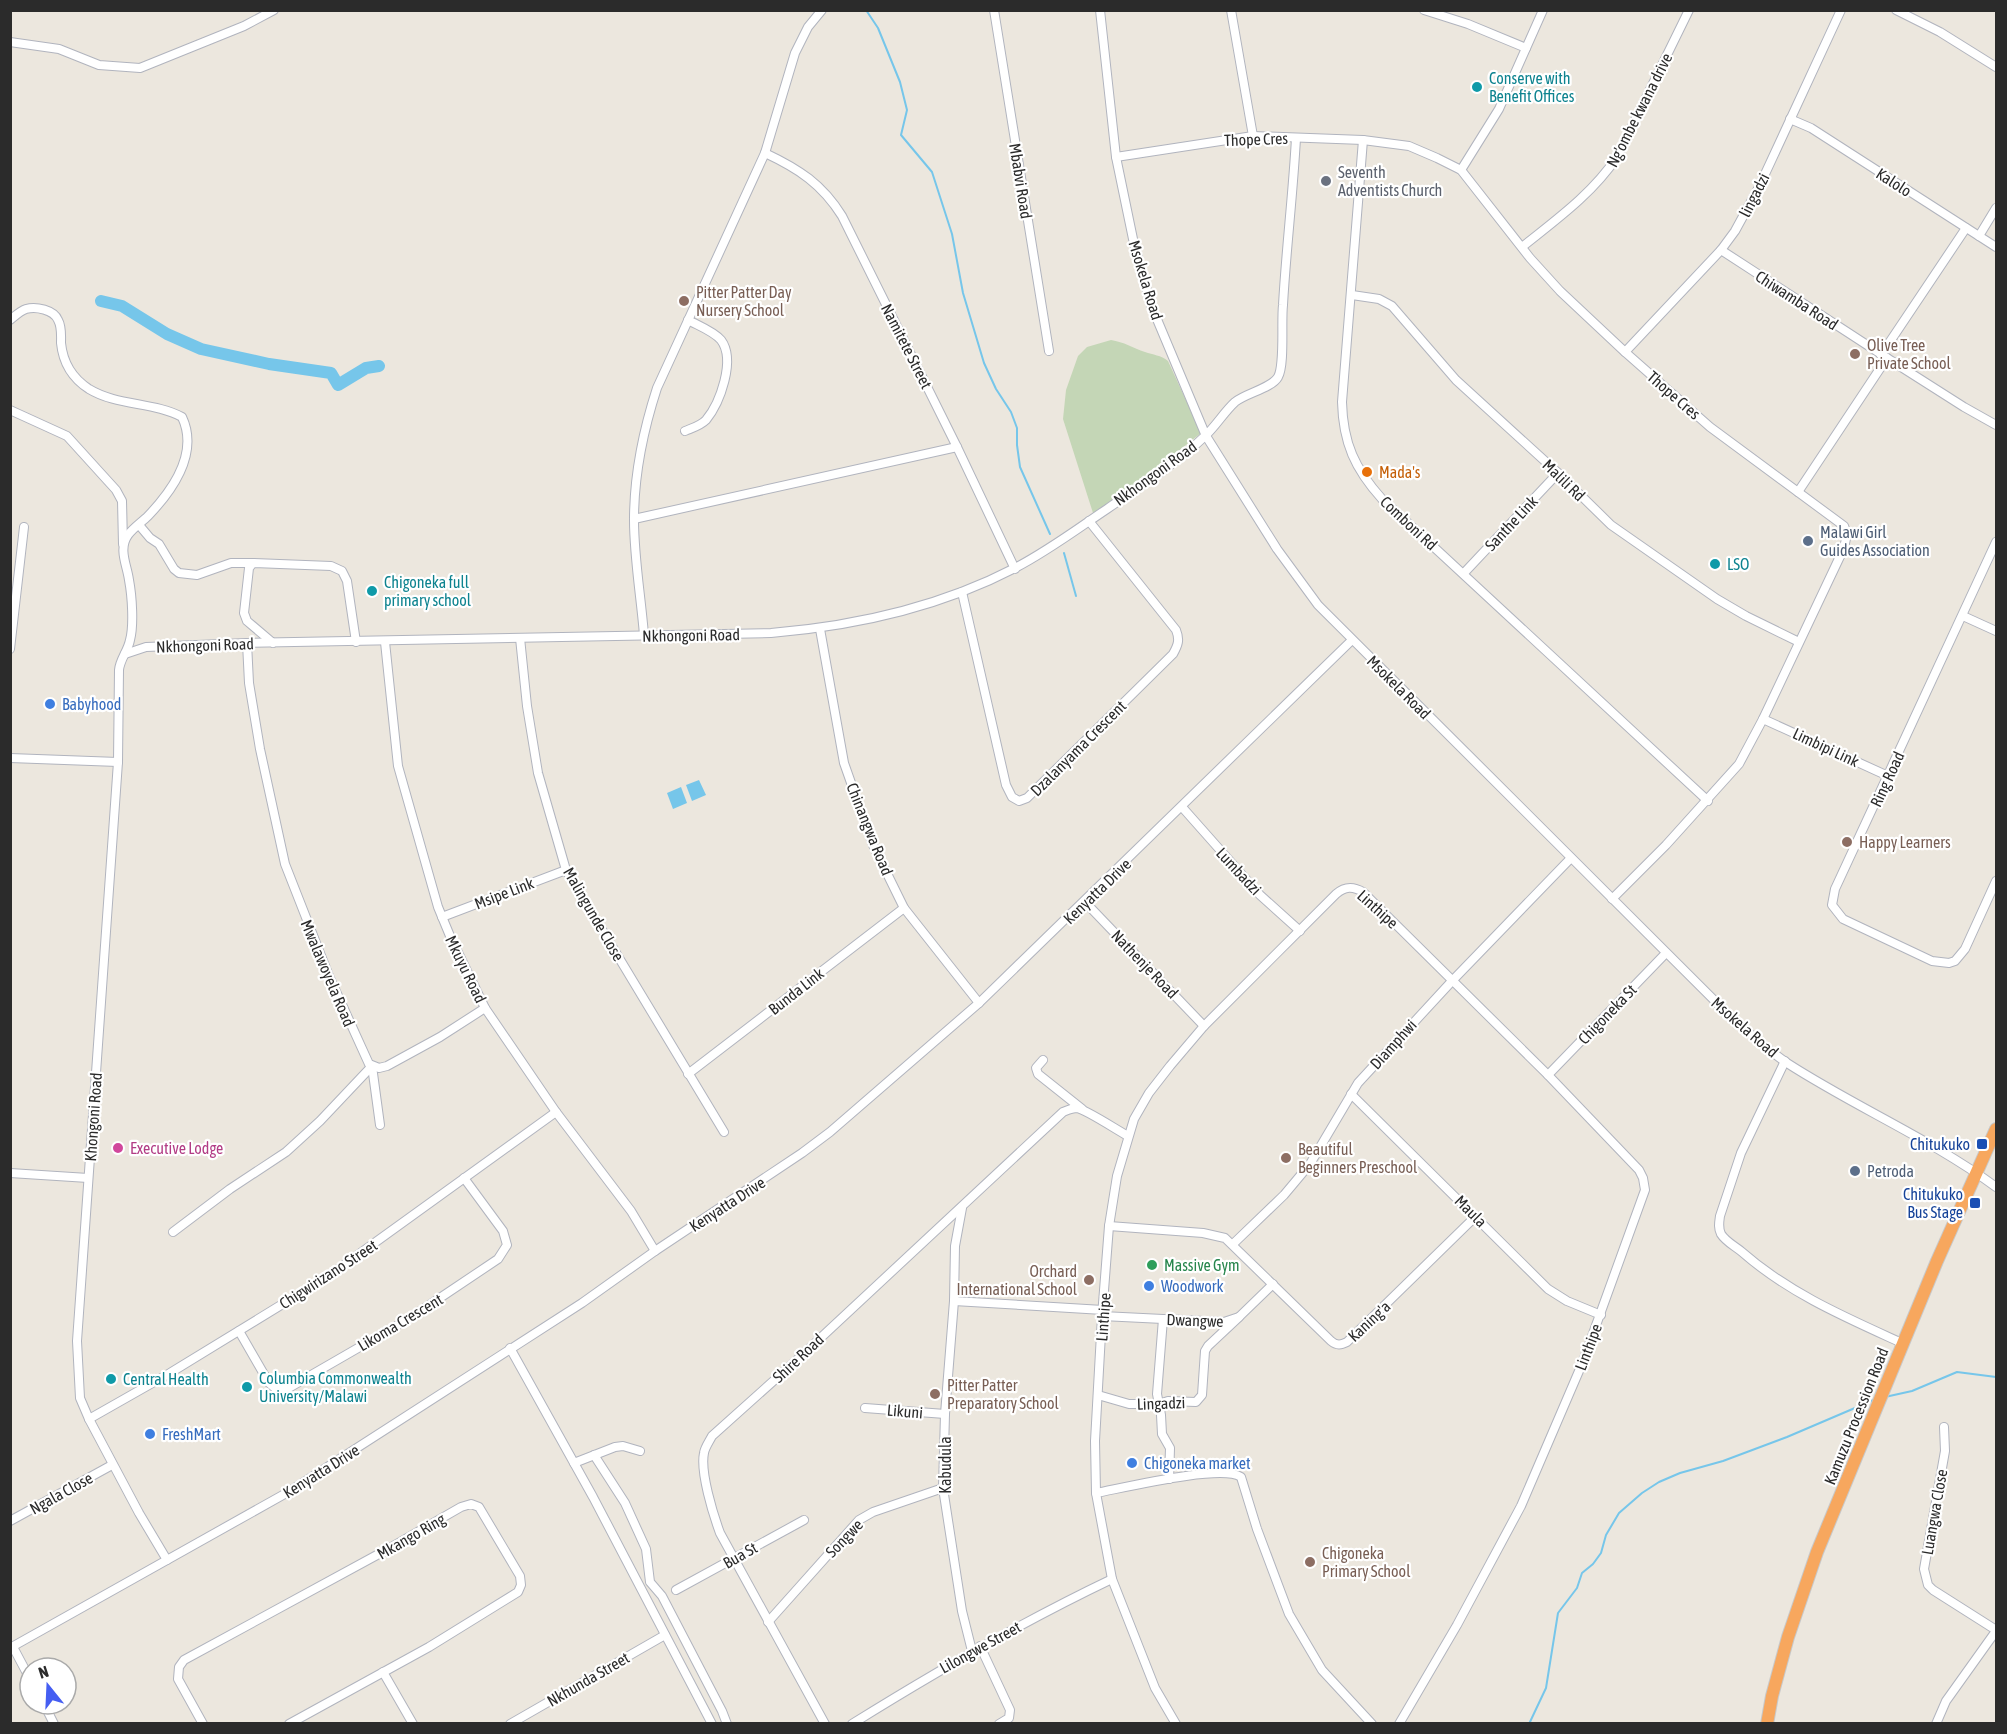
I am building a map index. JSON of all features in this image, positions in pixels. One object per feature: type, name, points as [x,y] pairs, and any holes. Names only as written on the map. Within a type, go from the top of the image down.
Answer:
[{"type":"highway","name":"Kamuzu Procession Road","points":[[1769,1723],[1781,1660],[1803,1590],[1937,1261],[1996,1129]]},
{"type":"street","points":[[10,42],[59,49],[99,65],[140,68],[244,26],[274,10]]},
{"type":"street","points":[[644,635],[634,519],[639,455],[647,418],[657,388],[765,153],[795,52],[808,27],[822,10]]},
{"type":"street","name":"Mbabvi Road","points":[[994,10],[1048,351]]},
{"type":"street","name":"Msokela Road","points":[[1101,10],[1116,157],[1133,239],[1151,305],[1206,436],[1284,558],[1318,605],[1726,1013],[1785,1061],[1977,1173],[1996,1188]]},
{"type":"street","points":[[1231,10],[1253,136]]},
{"type":"street","points":[[1424,10],[1468,24],[1526,48]]},
{"type":"street","points":[[1461,170],[1498,109],[1543,10]]},
{"type":"street","name":"Ng'ombe kwana drive","points":[[1522,247],[1577,203],[1604,176],[1617,157],[1689,10]]},
{"type":"street","name":"lingadzi","points":[[1625,352],[1721,250],[1735,231],[1759,187],[1841,10]]},
{"type":"street","points":[[1896,10],[1946,35],[1996,67]]},
{"type":"street","name":"Kalolo","points":[[1790,119],[1811,128],[1996,247]]},
{"type":"street","name":"Thope Cres","points":[[1116,157],[1253,136],[1363,140],[1416,148],[1461,170],[1560,291],[1625,352],[1710,427],[1841,523],[1846,530],[1844,548],[1739,764],[1708,801],[1612,899]]},
{"type":"street","name":"Nkhongoni Road","points":[[126,654],[146,647],[771,633],[820,629],[889,614],[962,592],[1015,569],[1049,549],[1161,473],[1206,436],[1235,402],[1275,381],[1279,376],[1282,362],[1283,304],[1296,138]]},
{"type":"street","name":"Comboni Rd","points":[[1363,140],[1342,402],[1344,427],[1350,450],[1360,473],[1382,499],[1708,801]]},
{"type":"street","name":"Namitete Street","points":[[765,153],[793,166],[815,183],[833,202],[957,447],[1015,569]]},
{"type":"street","points":[[1979,236],[1996,208]]},
{"type":"street","points":[[1798,492],[1966,228]]},
{"type":"street","name":"Chiwamba Road","points":[[1721,250],[1884,357],[1996,425]]},
{"type":"street","name":"Malili Rd","points":[[1352,295],[1378,299],[1392,306],[1456,380],[1611,525],[1746,616],[1799,642]]},
{"type":"street","points":[[10,320],[25,309],[34,308],[53,313],[58,320],[68,369],[79,381],[94,392],[133,404],[173,412],[182,417],[187,434],[182,467],[172,486],[128,535],[123,547]]},
{"type":"street","points":[[685,431],[705,422],[725,379],[728,362],[721,340],[688,320]]},
{"type":"street","name":"Khongoni Road","points":[[10,410],[68,436],[116,490],[122,501],[123,547],[129,580],[132,629],[126,654],[122,658],[119,669],[118,762],[77,1347],[80,1398],[112,1465],[167,1560]]},
{"type":"street","points":[[634,519],[957,447]]},
{"type":"street","name":"Santhe Link","points":[[1464,573],[1558,473]]},
{"type":"street","name":"Dzalanyama Crescent","points":[[962,592],[1006,785],[1012,797],[1018,801],[1028,798],[1173,654],[1178,644],[1179,637],[1176,630],[1089,521]]},
{"type":"street","points":[[139,525],[150,538],[159,544],[179,573],[197,575],[231,563],[331,566],[342,571],[348,581],[356,642]]},
{"type":"street","points":[[10,649],[24,527]]},
{"type":"street","name":"Ring Road","points":[[1996,542],[1835,889],[1832,905],[1843,919],[1932,961],[1949,963],[1955,962],[1960,957],[1996,881]]},
{"type":"street","points":[[253,563],[249,568],[244,613],[247,621],[273,643]]},
{"type":"street","points":[[1963,616],[1996,631]]},
{"type":"street","name":"Chinangwa Road","points":[[820,629],[844,763],[873,844],[904,908],[979,1003]]},
{"type":"street","name":"Malingunde Close","points":[[520,638],[526,706],[538,772],[566,870],[724,1132]]},
{"type":"street","name":"Kenyatta Drive","points":[[12,1648],[290,1491],[582,1303],[830,1132],[979,1003],[1352,640]]},
{"type":"street","name":"Mkuyu Road","points":[[385,642],[398,766],[441,917],[485,1008],[556,1112],[631,1211],[655,1251]]},
{"type":"street","name":"Mwalawoyela Road","points":[[247,644],[249,683],[260,749],[285,864],[329,976],[363,1053],[372,1066]]},
{"type":"street","name":"Limbipi Link","points":[[1763,718],[1888,776]]},
{"type":"street","points":[[10,758],[118,762]]},
{"type":"street","name":"Lumbadzi","points":[[1182,807],[1260,895],[1300,931]]},
{"type":"street","name":"Diamphwi","points":[[1233,1244],[1284,1194],[1310,1164],[1351,1094],[1397,1039],[1571,858]]},
{"type":"street","name":"Msipe Link","points":[[441,917],[566,870]]},
{"type":"street","name":"Linthipe","points":[[1176,1724],[1155,1688],[1112,1579],[1096,1493],[1094,1459],[1102,1313],[1109,1226],[1117,1176],[1134,1119],[1149,1093],[1204,1026],[1341,889],[1346,887],[1358,889],[1548,1075],[1638,1170],[1645,1183],[1645,1190],[1575,1383],[1521,1506],[1457,1625],[1399,1724]]},
{"type":"street","name":"Nathenje Road","points":[[1085,902],[1204,1026]]},
{"type":"street","name":"Bunda Link","points":[[688,1074],[904,908]]},
{"type":"street","name":"Chigoneka St","points":[[1548,1075],[1666,953]]},
{"type":"street","points":[[372,1066],[379,1068],[387,1066],[485,1008]]},
{"type":"street","points":[[1043,1060],[1036,1068],[1038,1074],[1083,1110],[1128,1136]]},
{"type":"street","points":[[1785,1061],[1741,1153],[1720,1216],[1720,1233],[1756,1265],[1794,1291],[1832,1312],[1904,1344]]},
{"type":"street","points":[[372,1066],[380,1125]]},
{"type":"street","points":[[173,1232],[230,1189],[286,1152],[320,1121],[372,1066]]},
{"type":"street","name":"Maula","points":[[1351,1094],[1557,1296],[1601,1315]]},
{"type":"street","name":"Shire Road","points":[[825,1724],[720,1533],[709,1499],[704,1463],[707,1445],[712,1436],[1058,1116],[1069,1109],[1083,1110]]},
{"type":"street","name":"Chigwirizano Street","points":[[89,1419],[170,1373],[330,1275],[556,1112]]},
{"type":"street","points":[[10,1173],[88,1179]]},
{"type":"street","name":"Likoma Crescent","points":[[238,1331],[269,1383],[276,1389],[285,1390],[410,1318],[498,1259],[507,1245],[503,1231],[464,1178]]},
{"type":"street","name":"Kabudula","points":[[962,1206],[955,1246],[943,1488],[962,1611],[976,1649],[1010,1710],[1009,1718],[999,1724]]},
{"type":"street","name":"Kaning'a","points":[[1233,1244],[1331,1341],[1336,1345],[1341,1345],[1347,1342],[1476,1216]]},
{"type":"street","points":[[1109,1226],[1203,1233],[1226,1238],[1233,1244]]},
{"type":"street","name":"Dwangwe","points":[[954,1301],[1224,1322],[1239,1317],[1273,1284]]},
{"type":"street","name":"Lingadzi","points":[[1098,1395],[1129,1404],[1159,1404],[1168,1401],[1196,1402],[1202,1395],[1205,1351],[1239,1317]]},
{"type":"street","points":[[1163,1319],[1157,1394],[1162,1434],[1170,1448],[1168,1479]]},
{"type":"street","points":[[510,1348],[574,1463],[712,1724]]},
{"type":"street","name":"Likuni","points":[[865,1408],[945,1414]]},
{"type":"street","name":"Luangwa Close","points":[[1944,1428],[1945,1451],[1925,1556],[1925,1578],[1933,1590],[1996,1630]]},
{"type":"street","points":[[574,1463],[623,1446],[640,1451]]},
{"type":"street","points":[[594,1455],[616,1488],[646,1550],[650,1582],[662,1596],[727,1724]]},
{"type":"street","name":"Ngala Close","points":[[10,1521],[112,1465]]},
{"type":"street","points":[[1096,1493],[1168,1479],[1234,1473],[1241,1477],[1257,1529],[1289,1614],[1322,1670],[1372,1724]]},
{"type":"street","name":"Songwe","points":[[768,1622],[859,1520],[873,1512],[943,1488]]},
{"type":"street","name":"Mkango Ring","points":[[203,1724],[178,1679],[179,1667],[184,1660],[396,1545],[461,1507],[476,1505],[482,1511],[520,1576],[521,1585],[518,1592],[495,1608],[289,1724]]},
{"type":"street","name":"Bua St","points":[[676,1590],[804,1520]]},
{"type":"street","name":"Lilongwe Street","points":[[852,1724],[976,1649],[1112,1579]]},
{"type":"street","points":[[1936,1724],[1946,1701],[1996,1630]]},
{"type":"street","name":"Nkhunda Street","points":[[510,1724],[665,1635]]},
{"type":"street","points":[[383,1672],[413,1724]]},
{"type":"green space","points":[[1111,340],[1160,356],[1168,361],[1201,433],[1151,473],[1093,513],[1063,419],[1066,390],[1078,356],[1087,347]]},
{"type":"water","points":[[699,780],[706,795],[692,801],[686,785]]},
{"type":"water","points":[[681,787],[687,803],[673,809],[667,793]]},
{"type":"waterway","points":[[866,10],[878,28],[900,82],[907,110],[901,135],[932,172],[952,234],[963,293],[984,363],[996,389],[1011,412],[1017,428],[1020,467],[1050,534]]},
{"type":"waterway","points":[[101,301],[122,306],[167,334],[201,349],[269,364],[331,373],[338,385],[366,368],[379,366]]},
{"type":"waterway","points":[[1064,553],[1076,596]]},
{"type":"waterway","points":[[1885,1397],[1912,1391],[1957,1372],[1996,1377]]},
{"type":"waterway","points":[[1529,1724],[1546,1688],[1558,1613],[1577,1588],[1582,1573],[1601,1553],[1606,1535],[1619,1513],[1659,1482],[1787,1437],[1876,1399]]},
{"type":"place","name":"Conserve with Benefit Offices","points":[[1477,87]]},
{"type":"place","name":"Seventh Adventists Church","points":[[1326,181]]},
{"type":"place","name":"Pitter Patter Day Nursery School","points":[[684,301]]},
{"type":"place","name":"Olive Tree Private School","points":[[1855,354]]},
{"type":"place","name":"Mada's","points":[[1367,472]]},
{"type":"place","name":"Malawi Girl Guides Association","points":[[1808,541]]},
{"type":"place","name":"LSO","points":[[1715,564]]},
{"type":"place","name":"Chigoneka full primary school","points":[[372,591]]},
{"type":"place","name":"Babyhood","points":[[50,704]]},
{"type":"place","name":"Happy Learners","points":[[1847,842]]},
{"type":"place","name":"Chitukuko","points":[[1982,1144]]},
{"type":"place","name":"Executive Lodge","points":[[118,1148]]},
{"type":"place","name":"Beautiful Beginners Preschool","points":[[1286,1158]]},
{"type":"place","name":"Petroda","points":[[1855,1171]]},
{"type":"place","name":"Chitukuko Bus Stage","points":[[1975,1203]]},
{"type":"place","name":"Massive Gym","points":[[1152,1265]]},
{"type":"place","name":"Orchard International School","points":[[1089,1280]]},
{"type":"place","name":"Woodwork","points":[[1149,1286]]},
{"type":"place","name":"Central Health","points":[[111,1379]]},
{"type":"place","name":"Columbia Commonwealth University/Malawi","points":[[247,1387]]},
{"type":"place","name":"Pitter Patter Preparatory School","points":[[935,1394]]},
{"type":"place","name":"FreshMart","points":[[150,1434]]},
{"type":"place","name":"Chigoneka market","points":[[1132,1463]]},
{"type":"place","name":"Chigoneka Primary School","points":[[1310,1562]]}]
